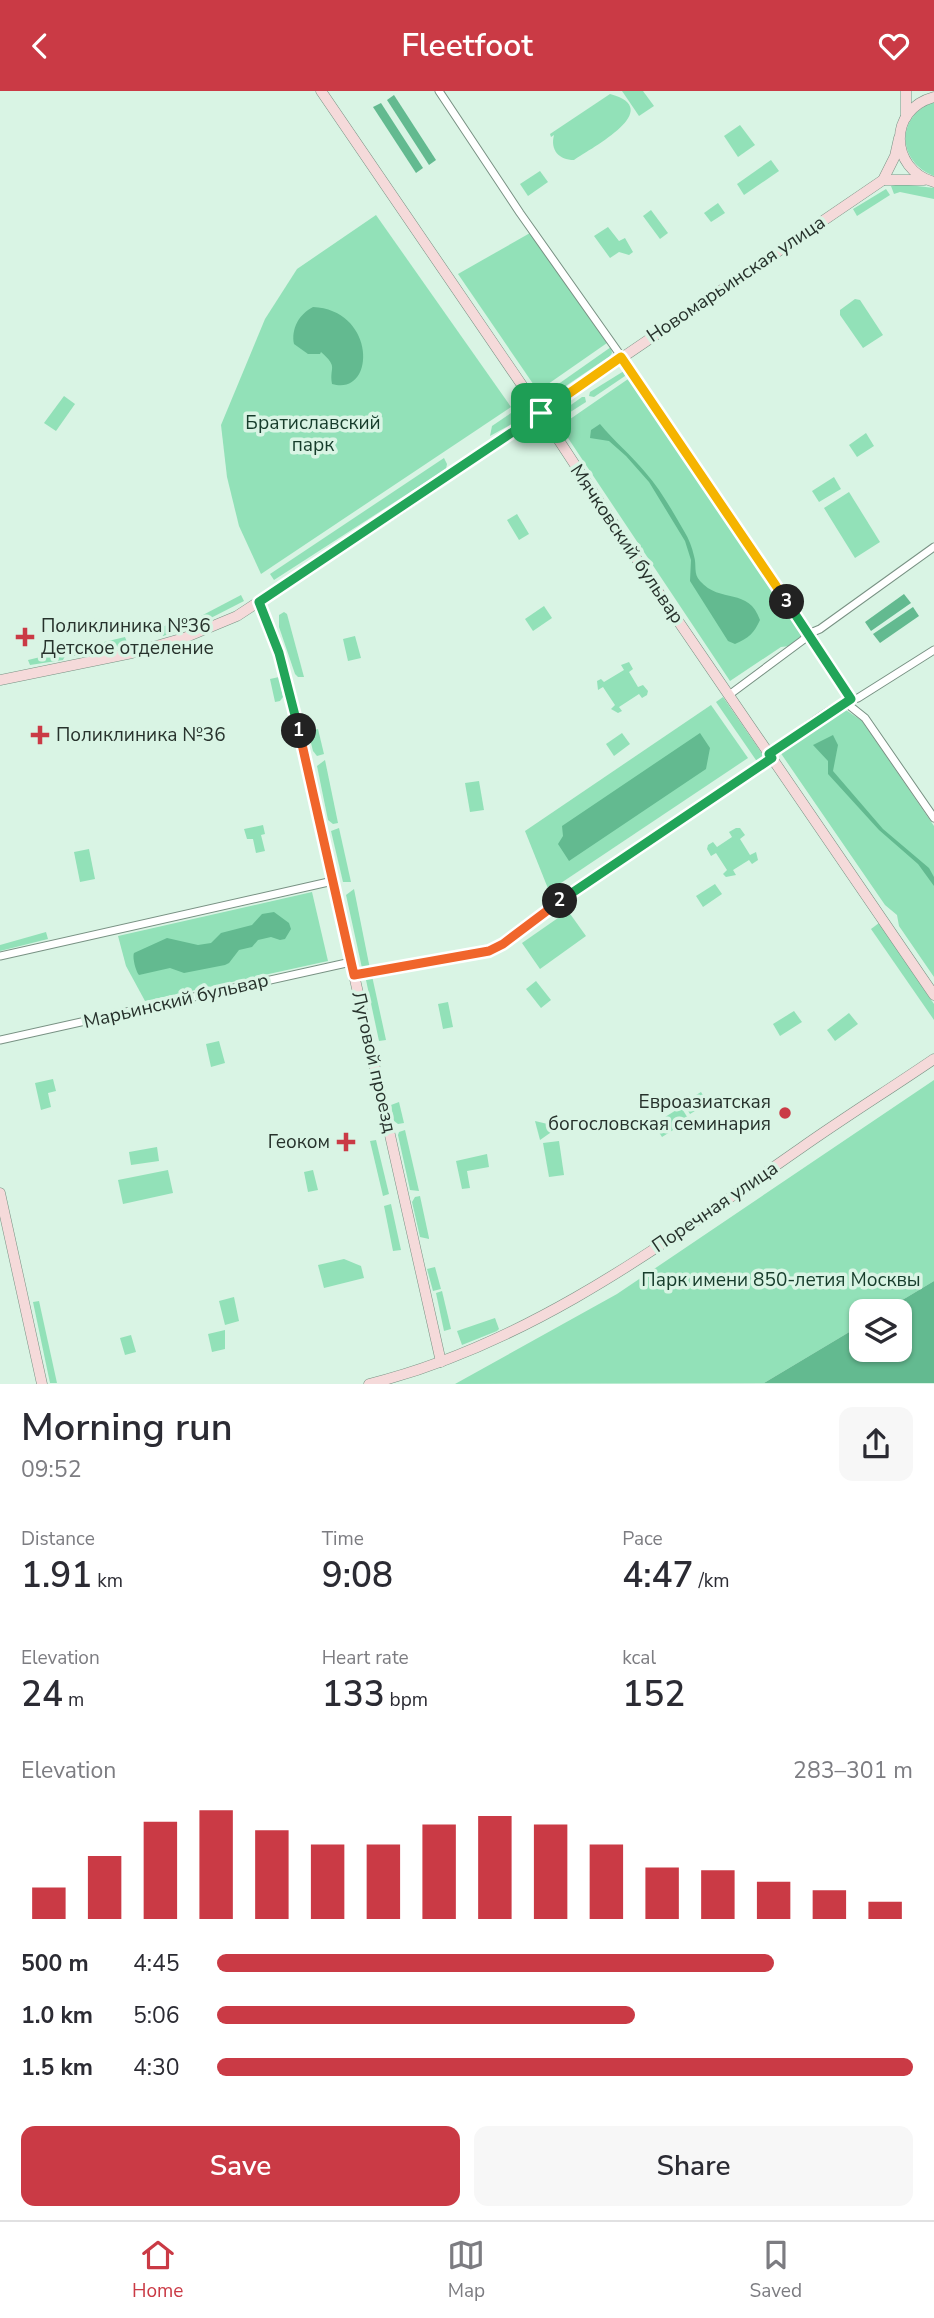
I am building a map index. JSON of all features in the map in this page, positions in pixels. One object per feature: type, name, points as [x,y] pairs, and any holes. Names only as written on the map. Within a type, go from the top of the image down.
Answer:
[{"type":"street","name":"Мячковский бульвар","points":[[321,91],[541,413],[618,533],[934,995]]},
{"type":"street","points":[[439,91],[513,204],[621,357],[808,634],[848,700],[865,718],[934,818]]},
{"type":"street","points":[[906,91],[905,117],[895,156],[883,180],[931,181]]},
{"type":"street","points":[[922,91],[934,96]]},
{"type":"street","points":[[905,117],[915,106],[934,96]]},
{"type":"street","points":[[899,138],[902,156],[907,164],[919,176],[931,181]]},
{"type":"street","name":"Новомарьинская улица","points":[[0,680],[132,653],[184,638],[224,622],[259,602],[541,413],[883,180]]},
{"type":"street","points":[[729,695],[808,634],[820,629],[934,547]]},
{"type":"street","name":"Луговой проезд","points":[[259,602],[285,673],[441,1362]]},
{"type":"street","points":[[354,975],[496,948],[584,883],[626,857],[848,700],[858,698],[934,650]]},
{"type":"street","points":[[0,956],[333,881]]},
{"type":"street","name":"Марьинский бульвар","points":[[0,1040],[351,962]]},
{"type":"street","name":"Поречная улица","points":[[369,1384],[441,1362],[487,1344],[577,1297],[688,1226],[934,1059]]},
{"type":"street","points":[[0,1193],[42,1384]]},
{"type":"green space","points":[[622,91],[643,91],[654,106],[639,116]]},
{"type":"green space","points":[[610,94],[625,101],[631,109],[620,128],[574,160],[560,156],[553,145],[554,135],[551,137],[550,134]]},
{"type":"green space","points":[[934,102],[934,176],[913,160],[907,150],[906,139],[912,117]]},
{"type":"green space","points":[[740,125],[755,145],[738,157],[724,136]]},
{"type":"green space","points":[[771,160],[779,171],[744,195],[737,184]]},
{"type":"green space","points":[[540,171],[548,182],[528,196],[520,184]]},
{"type":"green space","points":[[900,184],[934,188],[934,199],[900,192],[894,194],[891,186]]},
{"type":"green space","points":[[886,189],[890,195],[857,216],[853,209]]},
{"type":"green space","points":[[718,203],[725,213],[711,222],[704,213]]},
{"type":"green space","points":[[651,210],[668,233],[660,239],[643,216]]},
{"type":"green space","name":"Братиславский парк","points":[[376,215],[511,407],[261,574],[239,526],[227,477],[221,425],[265,319],[297,269]]},
{"type":"green space","points":[[608,227],[619,241],[625,238],[633,252],[629,255],[619,252],[610,258],[594,236]]},
{"type":"green space","points":[[530,233],[607,343],[538,391],[458,274]]},
{"type":"green space","points":[[855,299],[860,300],[883,335],[863,348],[840,315],[840,310]]},
{"type":"green space","points":[[611,347],[610,356],[548,398],[547,392]]},
{"type":"green space","points":[[624,371],[625,376],[594,397],[589,396],[590,392]]},
{"type":"green space","points":[[631,377],[805,633],[790,646],[781,647],[730,681],[560,426]]},
{"type":"green space","points":[[64,396],[75,404],[56,431],[44,423]]},
{"type":"green space","points":[[585,397],[586,402],[561,418],[561,412]]},
{"type":"green space","points":[[514,411],[517,421],[490,436],[492,426]]},
{"type":"green space","points":[[866,433],[874,446],[857,457],[849,445]]},
{"type":"green space","points":[[444,458],[446,469],[274,580],[270,574]]},
{"type":"green space","points":[[834,477],[841,489],[819,502],[812,491]]},
{"type":"green space","points":[[849,492],[880,542],[855,558],[824,508]]},
{"type":"green space","points":[[517,514],[529,534],[519,540],[507,520]]},
{"type":"green space","points":[[241,595],[244,601],[203,622],[201,616]]},
{"type":"green space","points":[[544,606],[552,618],[533,631],[525,619]]},
{"type":"green space","points":[[284,612],[287,614],[304,677],[295,674],[279,627],[279,615]]},
{"type":"green space","points":[[192,619],[191,627],[163,636],[160,627]]},
{"type":"green space","points":[[355,636],[361,658],[348,661],[343,639]]},
{"type":"green space","points":[[125,637],[128,645],[106,648],[104,642]]},
{"type":"green space","points":[[97,643],[98,652],[73,656],[71,649]]},
{"type":"green space","points":[[65,651],[63,660],[30,665],[28,660]]},
{"type":"green space","points":[[629,662],[633,669],[629,672],[638,687],[643,685],[648,691],[642,698],[639,694],[619,707],[622,711],[618,713],[611,709],[615,705],[603,687],[598,690],[597,681],[601,679],[604,682],[624,670],[621,665]]},
{"type":"green space","points":[[279,677],[283,697],[275,702],[270,679]]},
{"type":"green space","points":[[723,697],[763,755],[758,763],[716,702]]},
{"type":"green space","points":[[711,705],[748,758],[549,891],[525,831]]},
{"type":"green space","points":[[843,708],[862,721],[934,826],[934,977],[899,926],[897,915],[885,905],[780,752]]},
{"type":"green space","points":[[318,729],[324,754],[317,756],[308,731]]},
{"type":"green space","points":[[622,733],[630,744],[614,756],[606,744]]},
{"type":"green space","points":[[325,760],[338,823],[333,824],[328,820],[317,766]]},
{"type":"green space","points":[[479,781],[484,810],[470,812],[465,783]]},
{"type":"green space","points":[[263,825],[265,834],[261,835],[265,851],[256,853],[253,839],[247,839],[244,829]]},
{"type":"green space","points":[[339,828],[351,882],[343,882],[331,831]]},
{"type":"green space","points":[[740,828],[745,835],[740,839],[750,855],[756,852],[758,860],[752,864],[749,860],[733,870],[736,875],[726,877],[723,874],[727,870],[716,853],[711,856],[707,849],[713,842],[717,847],[732,837],[729,832]]},
{"type":"green space","points":[[89,849],[95,879],[80,882],[74,852]]},
{"type":"green space","points":[[715,884],[722,894],[703,907],[696,896]]},
{"type":"green space","points":[[354,889],[370,969],[362,968],[346,895]]},
{"type":"green space","points":[[312,892],[328,961],[145,1001],[126,966],[118,936]]},
{"type":"green space","points":[[568,911],[586,936],[540,969],[522,943]]},
{"type":"green space","points":[[879,923],[934,1004],[934,1020],[871,929]]},
{"type":"green space","points":[[46,932],[48,939],[0,951],[0,945]]},
{"type":"green space","points":[[372,976],[386,1040],[379,1041],[366,980]]},
{"type":"green space","points":[[536,981],[551,1000],[541,1008],[526,989]]},
{"type":"green space","points":[[448,1002],[453,1027],[443,1029],[438,1004]]},
{"type":"green space","points":[[794,1011],[802,1022],[780,1036],[773,1024]]},
{"type":"green space","points":[[849,1013],[858,1024],[835,1041],[827,1030]]},
{"type":"green space","points":[[219,1041],[225,1063],[211,1067],[206,1044]]},
{"type":"green space","points":[[53,1079],[56,1091],[48,1093],[51,1107],[41,1110],[35,1083]]},
{"type":"green space","name":"Парк имени 850-летия Москвы","points":[[934,1080],[934,1281],[904,1299],[849,1299],[849,1332],[764,1383],[455,1384],[617,1294]]},
{"type":"green space","points":[[701,1092],[708,1103],[690,1114],[683,1103]]},
{"type":"green space","points":[[399,1102],[404,1123],[398,1124],[394,1121],[391,1105]]},
{"type":"green space","points":[[681,1107],[689,1120],[662,1137],[654,1124]]},
{"type":"green space","points":[[535,1121],[556,1126],[540,1140]]},
{"type":"green space","points":[[405,1130],[419,1191],[410,1190],[398,1135]]},
{"type":"green space","points":[[376,1140],[389,1194],[383,1196],[370,1141]]},
{"type":"green space","points":[[559,1141],[564,1175],[549,1177],[543,1143]]},
{"type":"green space","points":[[157,1147],[159,1161],[131,1165],[129,1152]]},
{"type":"green space","points":[[487,1154],[489,1167],[467,1171],[470,1188],[462,1189],[456,1161]]},
{"type":"green space","points":[[168,1170],[173,1193],[123,1204],[118,1180]]},
{"type":"green space","points":[[313,1170],[318,1190],[308,1192],[304,1172]]},
{"type":"green space","points":[[420,1196],[429,1239],[420,1237],[412,1202],[415,1197]]},
{"type":"green space","points":[[391,1204],[401,1250],[393,1251],[384,1206]]},
{"type":"green space","points":[[344,1259],[361,1266],[364,1278],[324,1288],[318,1265]]},
{"type":"green space","points":[[435,1267],[441,1289],[433,1291],[427,1269]]},
{"type":"green space","points":[[442,1291],[451,1329],[444,1331],[436,1293]]},
{"type":"green space","points":[[234,1297],[239,1321],[225,1325],[219,1301]]},
{"type":"green space","points":[[39,1301],[57,1383],[50,1383],[33,1302]]},
{"type":"green space","points":[[495,1318],[499,1329],[497,1331],[462,1345],[457,1331]]},
{"type":"green space","points":[[225,1330],[225,1349],[212,1352],[208,1334]]},
{"type":"green space","points":[[131,1335],[136,1352],[125,1355],[120,1338]]},
{"type":"shaded area","points":[[394,95],[436,160],[429,165],[387,100]]},
{"type":"shaded area","points":[[381,103],[423,168],[416,173],[373,107]]},
{"type":"shaded area","points":[[313,307],[334,312],[349,322],[359,336],[363,351],[362,366],[357,378],[346,385],[332,384],[332,364],[321,352],[308,354],[294,344],[297,323]]},
{"type":"shaded area","points":[[600,424],[640,466],[666,500],[689,540],[700,581],[716,592],[749,603],[755,610],[760,620],[747,637],[735,644],[728,641],[690,581],[691,560],[685,541],[649,482],[609,441],[590,438],[591,430]]},
{"type":"shaded area","points":[[904,594],[911,603],[871,631],[865,622]]},
{"type":"shaded area","points":[[913,607],[919,616],[880,643],[873,634]]},
{"type":"shaded area","points":[[700,733],[710,748],[706,769],[569,861],[558,844],[563,836],[562,826]]},
{"type":"shaded area","points":[[833,735],[838,745],[833,771],[883,829],[929,868],[934,877],[934,886],[918,864],[879,830],[828,774],[828,761],[813,745]]},
{"type":"shaded area","points":[[274,912],[289,923],[291,929],[285,939],[271,937],[258,940],[252,947],[239,950],[225,965],[184,973],[170,968],[139,975],[137,971],[134,953],[167,938],[198,945],[211,943],[221,933],[252,925],[262,914]]},
{"type":"shaded area","points":[[934,1281],[934,1383],[764,1383],[849,1332],[849,1362],[912,1362],[912,1299],[904,1299]]},
{"type":"place","name":"Поликлиника №36 Детское отделение","points":[[25,637]]},
{"type":"place","name":"Поликлиника №36","points":[[40,735]]},
{"type":"place","name":"Евроазиатская богословская семинария","points":[[785,1113]]},
{"type":"place","name":"Геоком","points":[[346,1142]]},
{"type":"route","points":[[621,357],[851,699],[769,754],[772,758],[636,851],[584,883],[496,948],[354,975],[288,683],[259,602],[541,413],[621,357]]}]
